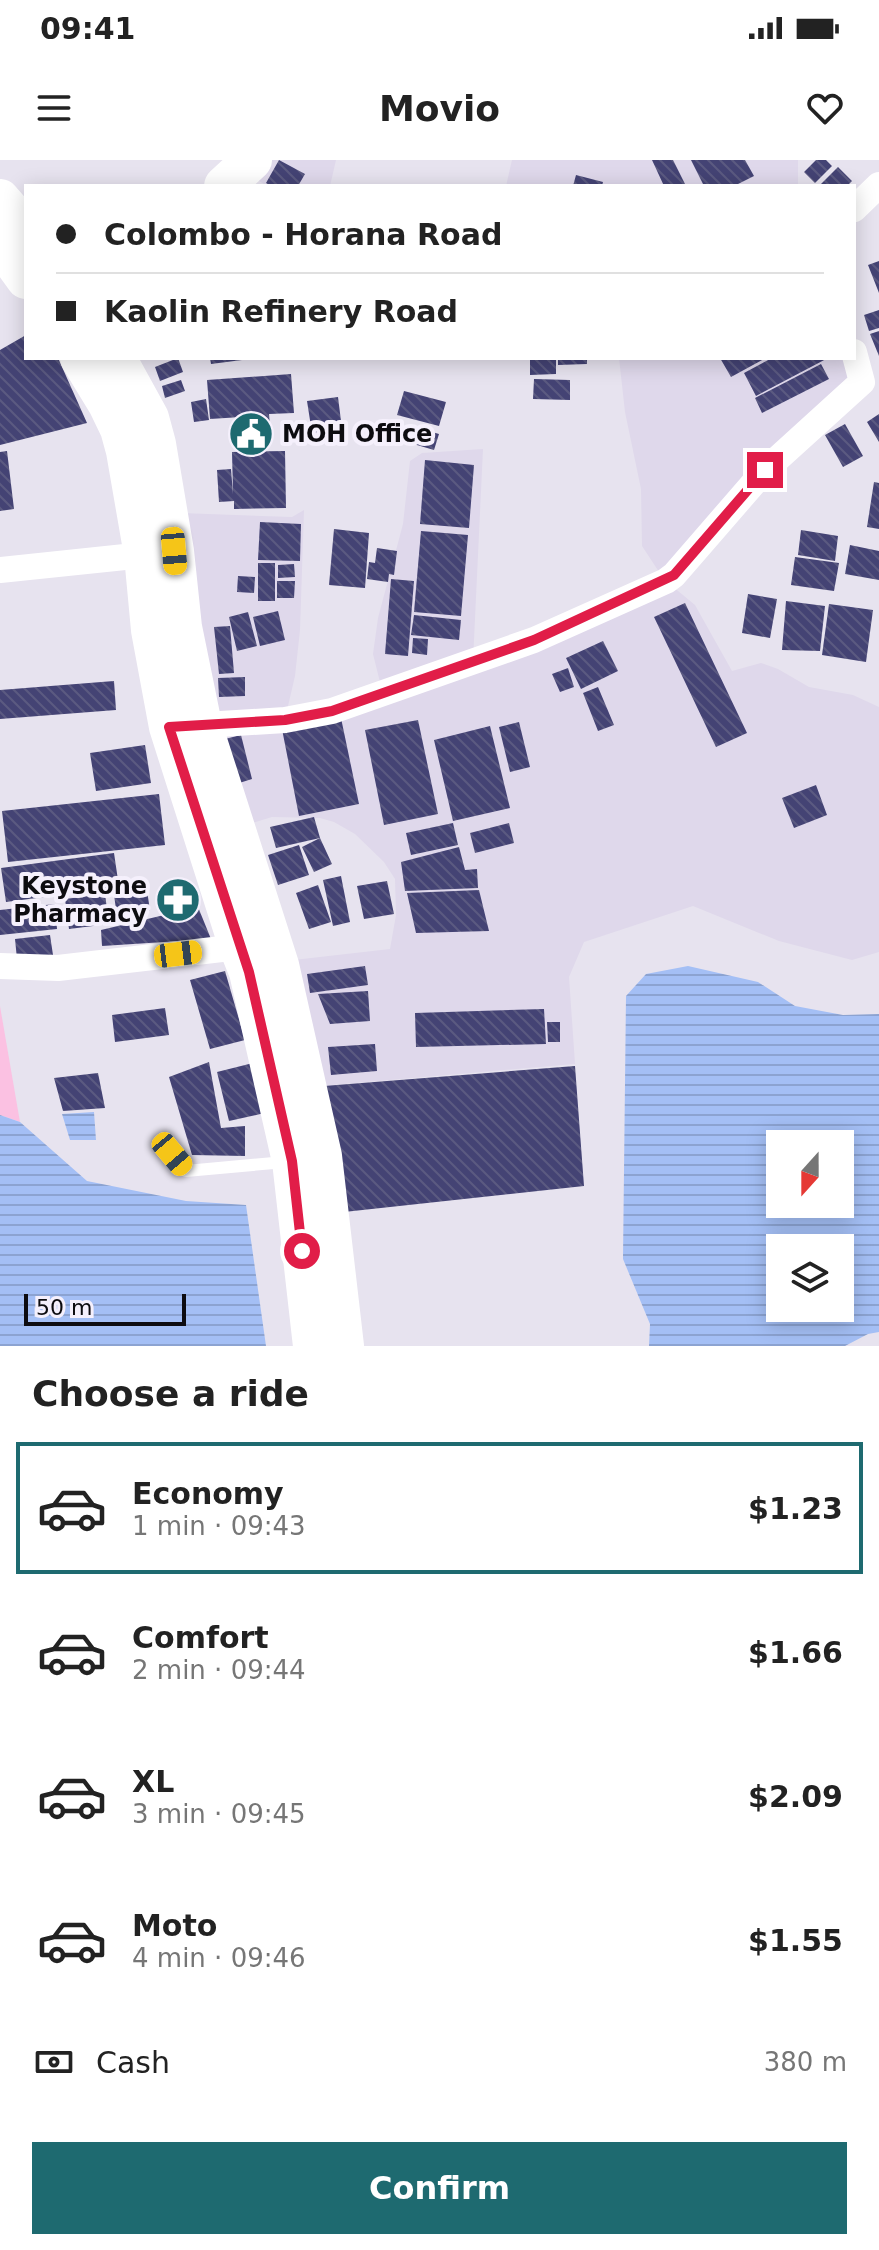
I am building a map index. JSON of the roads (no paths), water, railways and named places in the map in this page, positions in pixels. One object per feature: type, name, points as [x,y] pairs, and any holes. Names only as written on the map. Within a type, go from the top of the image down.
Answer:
[{"type":"main road","points":[[226,184],[252,160]]},
{"type":"main road","points":[[0,199],[24,227]]},
{"type":"main road","points":[[24,239],[0,244],[24,276]]},
{"type":"main road","points":[[81,360],[120,429],[144,555],[151,630],[186,726],[254,940],[249,972],[292,1161],[313,1346]]},
{"type":"main road","points":[[117,360],[149,418],[156,444],[174,551],[182,627],[186,726]]},
{"type":"main road","points":[[254,940],[279,965],[322,1156],[344,1346]]},
{"type":"street","points":[[856,207],[879,185]]},
{"type":"street","points":[[186,726],[285,720],[332,711],[534,640],[666,581],[765,470],[866,380],[856,357]]},
{"type":"street","points":[[0,570],[144,555]]},
{"type":"street","points":[[0,966],[58,968],[254,940]]},
{"type":"lane","points":[[172,1154],[186,1171],[292,1161]]},
{"type":"water","points":[[688,966],[758,982],[795,1006],[843,1015],[879,1014],[879,1332],[845,1346],[649,1346],[650,1324],[623,1259],[626,996],[646,974]]},
{"type":"water","points":[[94,1112],[96,1140],[70,1140],[62,1114]]},
{"type":"water","points":[[0,1115],[20,1122],[87,1181],[186,1201],[246,1205],[266,1346],[0,1346]]},
{"type":"place","name":"MOH Office","points":[[251,434]]},
{"type":"place","name":"Keystone Pharmacy","points":[[178,900]]}]
